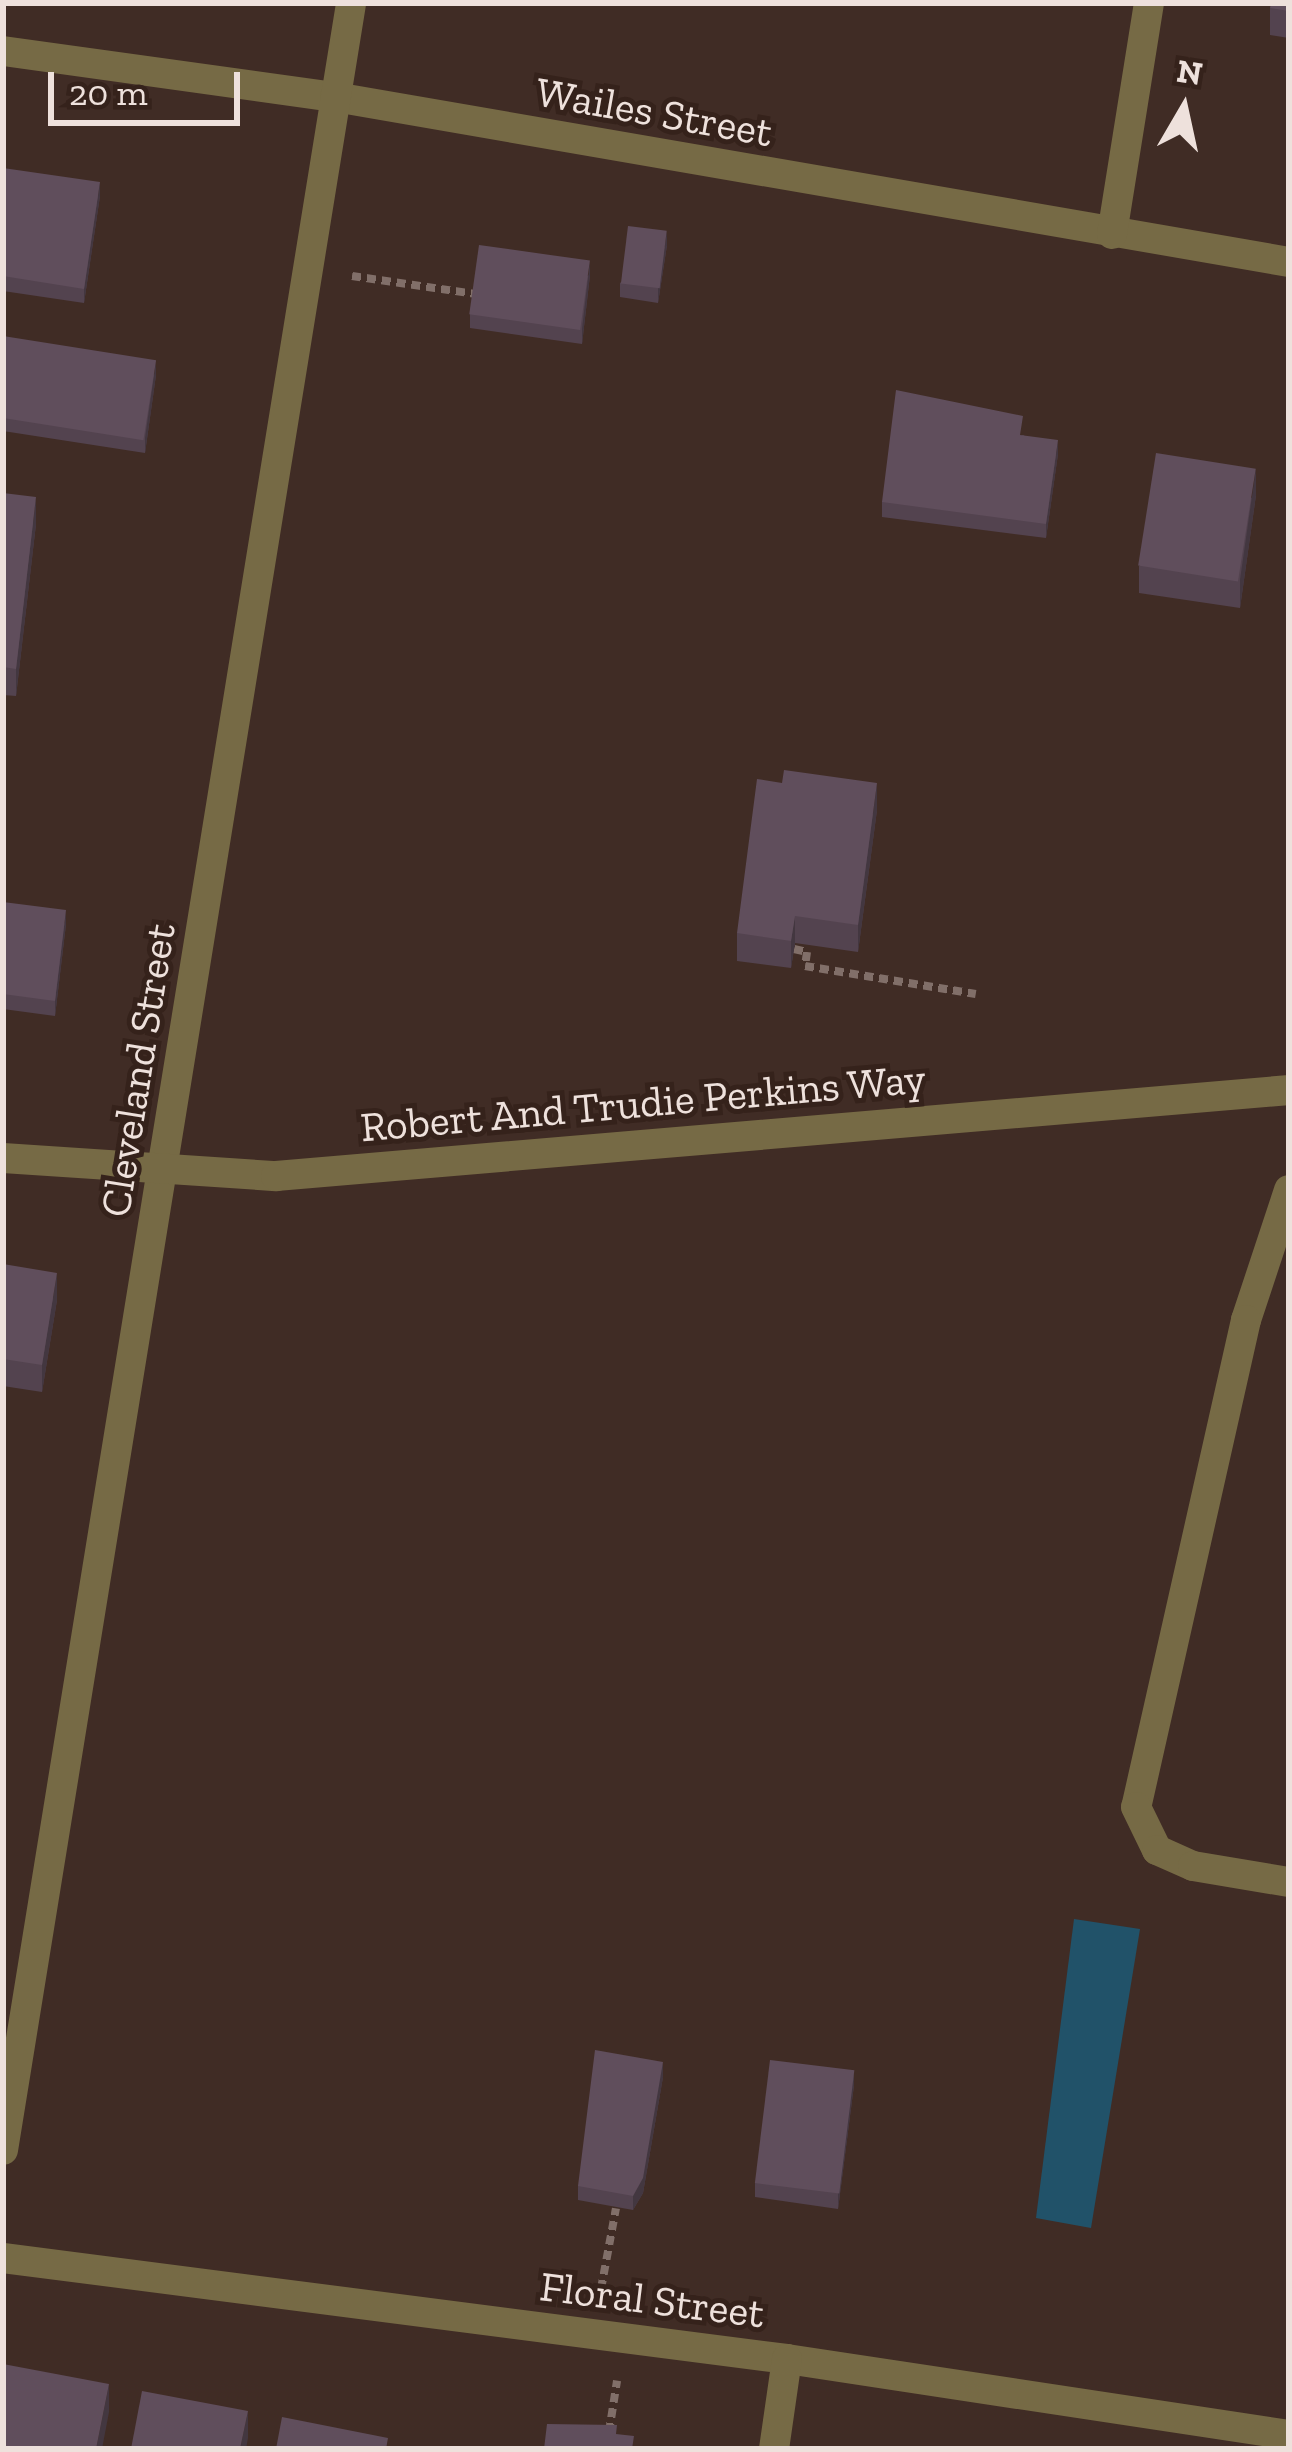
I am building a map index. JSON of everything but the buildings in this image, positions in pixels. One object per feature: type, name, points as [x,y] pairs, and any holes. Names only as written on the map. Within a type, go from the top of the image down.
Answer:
[{"type":"street","name":"Cleveland Street","points":[[3,2150],[352,3]]},
{"type":"street","points":[[1112,235],[1149,3]]},
{"type":"street","name":"Wailes Street","points":[[3,51],[335,98],[1289,262]]},
{"type":"street","name":"Robert And Trudie Perkins Way","points":[[3,1158],[276,1176],[1289,1090]]},
{"type":"street","points":[[1289,1190],[1246,1320],[1136,1807],[1157,1850],[1193,1865],[1289,1882]]},
{"type":"street","name":"Floral Street","points":[[3,2258],[787,2359],[1289,2435]]},
{"type":"street","points":[[774,2449],[787,2359]]},
{"type":"path","points":[[308,269],[475,295]]},
{"type":"path","points":[[794,949],[807,952],[805,966],[976,994]]},
{"type":"path","points":[[601,2286],[616,2208]]},
{"type":"water","points":[[1074,1919],[1140,1929],[1091,2228],[1036,2218]]}]
